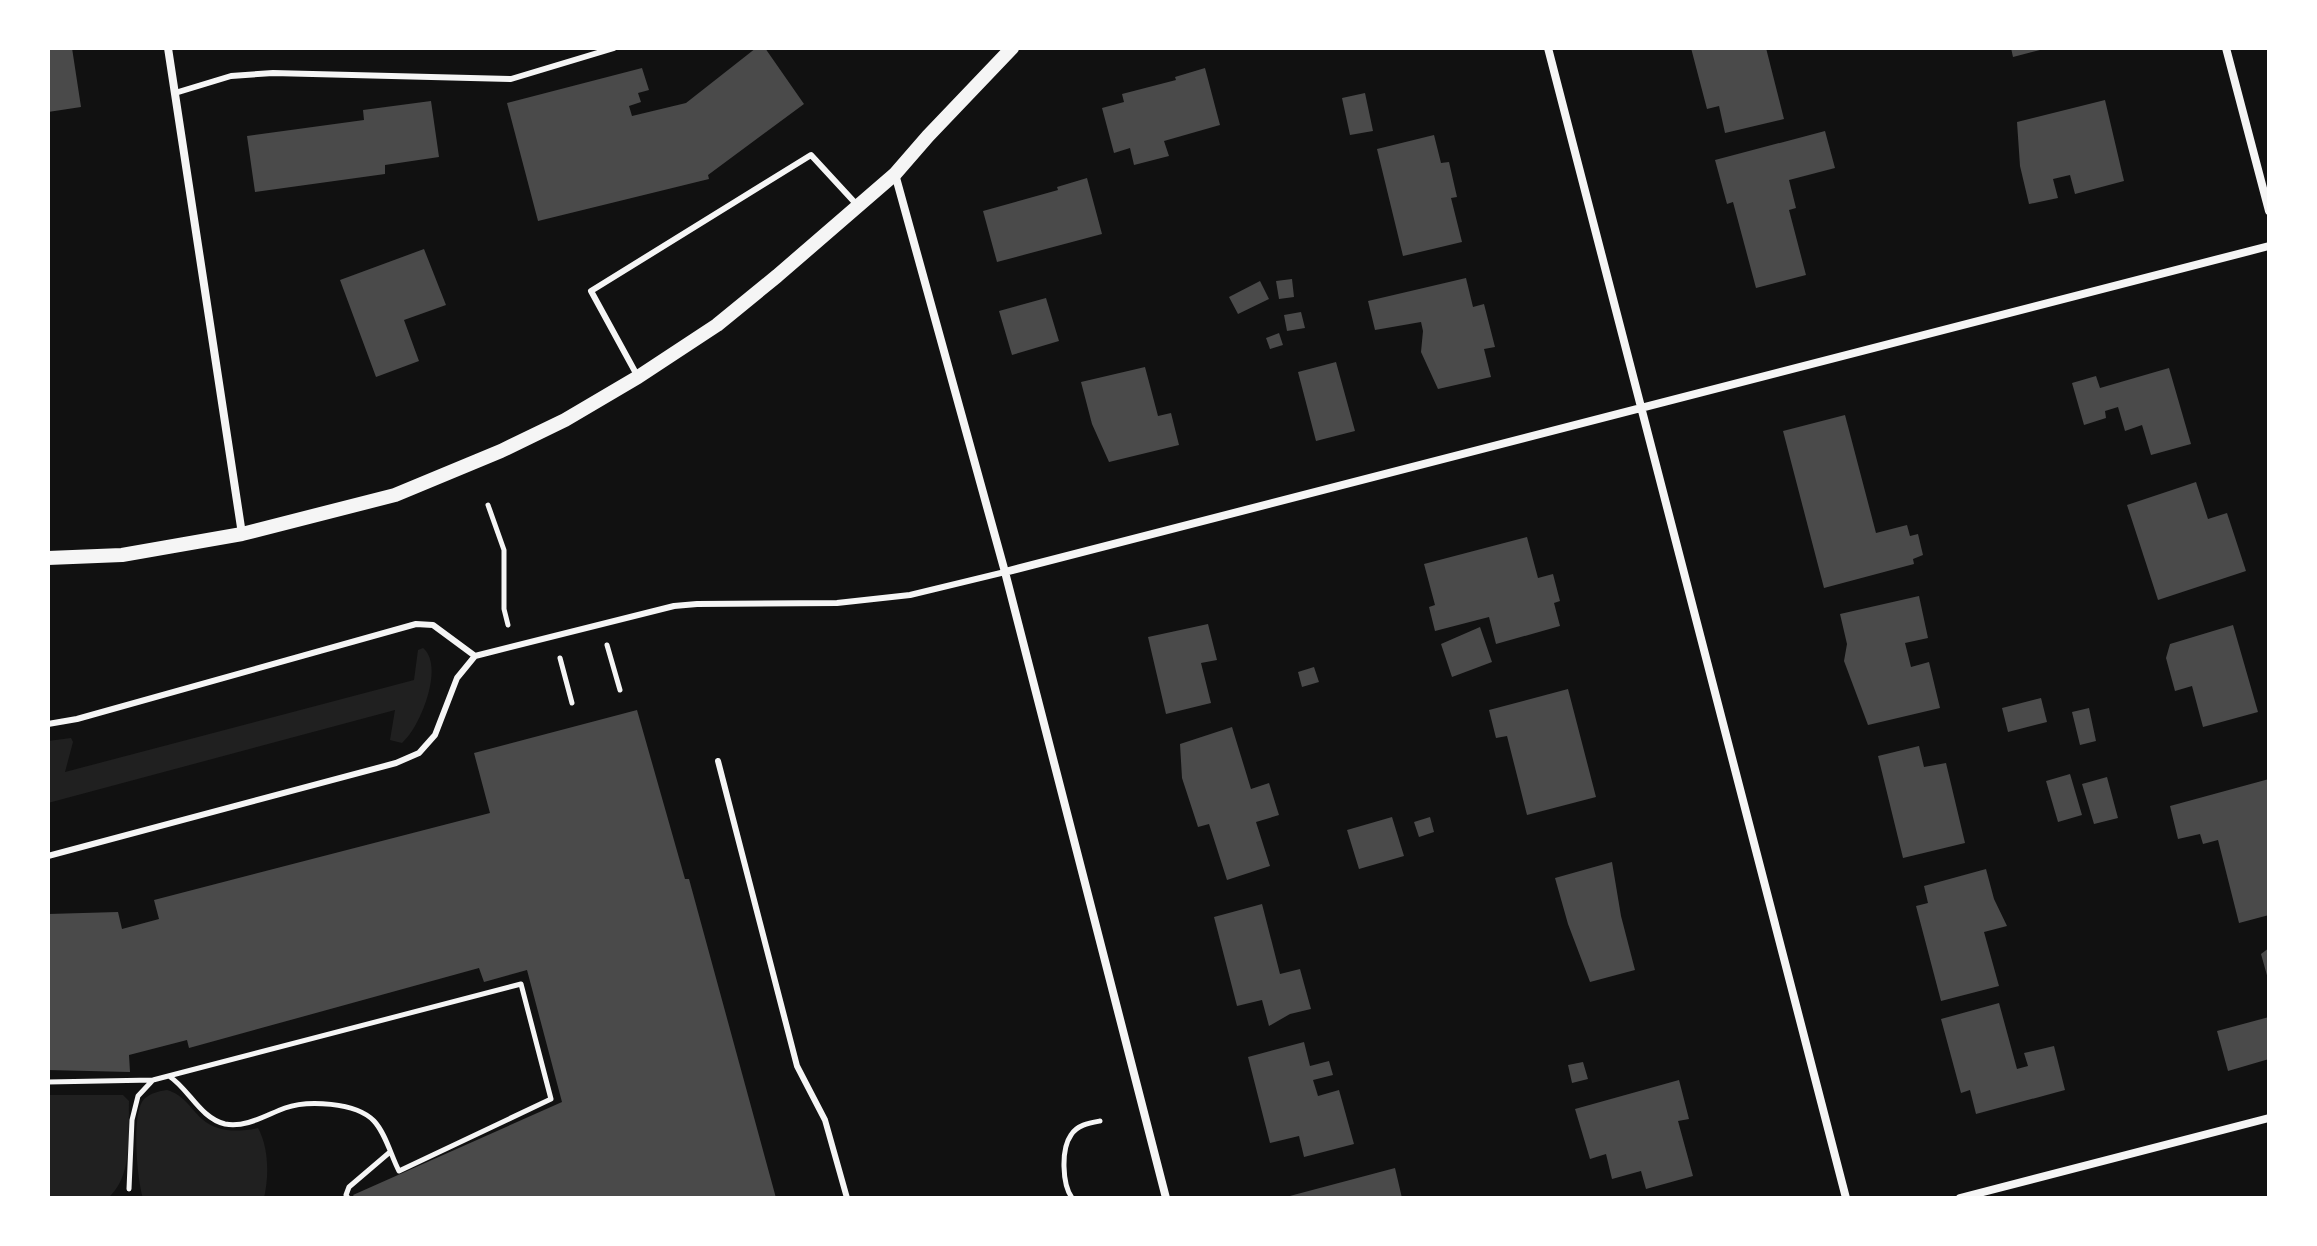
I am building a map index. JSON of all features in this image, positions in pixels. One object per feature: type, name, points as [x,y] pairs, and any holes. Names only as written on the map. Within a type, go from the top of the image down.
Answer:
[{"type":"street","points":[[168,48],[242,534]]},
{"type":"street","points":[[48,558],[122,555],[242,534],[395,495],[565,420],[717,325],[777,276],[895,174],[1012,48]]},
{"type":"street","points":[[1548,48],[1846,1198]]},
{"type":"street","points":[[2226,48],[2269,211]]},
{"type":"street","points":[[895,174],[1005,572],[1166,1198]]},
{"type":"street","points":[[1005,572],[2269,246]]},
{"type":"street","points":[[1960,1198],[2269,1118]]},
{"type":"lane","points":[[175,93],[231,76],[273,73],[511,79],[614,48]]},
{"type":"lane","points":[[638,377],[591,291],[811,155],[858,206]]},
{"type":"lane","points":[[48,856],[396,763],[419,753],[435,735],[457,678],[475,656],[674,606],[837,603],[910,595],[1005,572]]},
{"type":"lane","points":[[48,724],[77,719],[416,624],[433,625],[475,656]]},
{"type":"lane","points":[[718,761],[797,1066],[825,1120],[847,1198]]},
{"type":"path","points":[[488,505],[504,550],[504,609],[508,625]]},
{"type":"path","points":[[602,624],[620,690]]},
{"type":"path","points":[[555,636],[572,703]]},
{"type":"path","points":[[48,1082],[153,1080],[521,984],[551,1099],[399,1171],[379,1128],[372,1118],[360,1113],[313,1102],[286,1108],[251,1122],[235,1125],[221,1123],[207,1115],[179,1082],[169,1076]]},
{"type":"path","points":[[129,1189],[132,1120],[138,1096],[153,1080]]},
{"type":"path","points":[[1072,1198],[1066,1186],[1065,1152],[1069,1136],[1078,1127],[1100,1121]]},
{"type":"path","points":[[348,1198],[349,1187],[390,1152]]},
{"type":"shaded area","points":[[423,648],[432,668],[428,697],[416,724],[402,743],[390,740],[395,710],[48,803],[48,741],[71,738],[73,742],[65,772],[414,680],[418,650]]},
{"type":"shaded area","points":[[167,1090],[182,1098],[202,1119],[215,1127],[236,1131],[258,1128],[267,1162],[264,1198],[143,1198],[136,1147],[140,1107],[149,1095]]},
{"type":"shaded area","points":[[48,1095],[123,1095],[129,1101],[126,1165],[108,1198],[48,1198]]},
{"type":"building","points":[[48,48],[72,48],[81,107],[48,112]]},
{"type":"building","points":[[756,48],[765,48],[804,104],[708,175],[709,179],[538,221],[507,103],[642,68],[649,90],[638,93],[641,102],[629,106],[632,116],[686,103]]},
{"type":"building","points":[[1691,48],[1766,48],[1784,119],[1725,133],[1719,106],[1707,109]]},
{"type":"building","points":[[2011,48],[2044,48],[2044,49],[2013,57]]},
{"type":"building","points":[[1205,68],[1220,125],[1164,141],[1169,156],[1134,165],[1130,148],[1114,153],[1102,108],[1124,102],[1122,94],[1176,80],[1175,77]]},
{"type":"building","points":[[1365,93],[1373,131],[1350,135],[1342,98]]},
{"type":"building","points":[[2105,100],[2124,181],[2075,194],[2070,175],[2053,179],[2058,198],[2029,204],[2020,166],[2017,122]]},
{"type":"building","points":[[431,101],[439,157],[385,165],[385,174],[255,192],[247,136],[364,120],[363,110]]},
{"type":"building","points":[[1825,131],[1835,168],[1789,180],[1796,208],[1789,210],[1806,275],[1756,288],[1733,202],[1727,204],[1715,160]]},
{"type":"building","points":[[1434,135],[1441,163],[1449,162],[1457,197],[1451,198],[1462,242],[1403,256],[1377,149]]},
{"type":"building","points":[[1087,178],[1102,234],[997,262],[983,211],[1058,190],[1057,187]]},
{"type":"building","points":[[424,249],[446,305],[404,320],[419,361],[376,377],[340,280]]},
{"type":"building","points":[[1466,278],[1473,307],[1484,304],[1495,347],[1484,349],[1491,377],[1438,389],[1421,352],[1421,322],[1375,330],[1368,301]]},
{"type":"building","points":[[1292,279],[1294,297],[1279,299],[1276,281]]},
{"type":"building","points":[[1260,281],[1269,299],[1238,314],[1229,297]]},
{"type":"building","points":[[1046,298],[1059,341],[1012,355],[999,311]]},
{"type":"building","points":[[1301,312],[1305,328],[1287,331],[1284,315]]},
{"type":"building","points":[[1279,333],[1283,345],[1270,349],[1266,338]]},
{"type":"building","points":[[1336,362],[1355,431],[1316,441],[1298,372]]},
{"type":"building","points":[[1145,367],[1158,416],[1171,413],[1179,445],[1109,462],[1092,424],[1081,382]]},
{"type":"building","points":[[2169,368],[2191,444],[2151,455],[2142,425],[2125,431],[2118,407],[2105,411],[2106,418],[2084,425],[2072,383],[2096,376],[2100,388]]},
{"type":"building","points":[[1845,415],[1876,533],[1907,525],[1910,536],[1918,534],[1923,555],[1913,559],[1914,564],[1824,588],[1783,431]]},
{"type":"building","points":[[2196,482],[2208,519],[2227,513],[2246,571],[2158,600],[2127,505]]},
{"type":"building","points":[[1527,537],[1538,578],[1553,574],[1560,601],[1554,603],[1560,626],[1496,644],[1489,617],[1435,631],[1429,607],[1435,605],[1424,564]]},
{"type":"building","points":[[1919,596],[1928,638],[1905,643],[1911,667],[1929,662],[1940,708],[1868,725],[1844,661],[1847,644],[1840,614]]},
{"type":"building","points":[[1208,624],[1217,660],[1201,663],[1211,703],[1166,714],[1148,637]]},
{"type":"building","points":[[2233,625],[2258,712],[2203,727],[2192,686],[2175,691],[2166,658],[2170,644]]},
{"type":"building","points":[[1480,627],[1492,662],[1452,677],[1441,644]]},
{"type":"building","points":[[1314,667],[1319,682],[1302,687],[1298,672]]},
{"type":"building","points":[[1568,689],[1596,797],[1527,815],[1507,736],[1496,738],[1489,710]]},
{"type":"building","points":[[2041,698],[2047,722],[2008,732],[2002,708]]},
{"type":"building","points":[[2089,708],[2096,741],[2080,745],[2072,712]]},
{"type":"building","points":[[637,710],[685,879],[689,879],[776,1198],[355,1198],[353,1195],[562,1102],[527,970],[484,982],[479,968],[189,1048],[187,1040],[129,1055],[130,1072],[48,1070],[48,914],[118,912],[122,929],[159,919],[154,900],[490,813],[474,753]]},
{"type":"building","points":[[1232,727],[1251,789],[1269,783],[1279,815],[1256,822],[1270,866],[1227,880],[1209,824],[1198,827],[1182,778],[1180,744]]},
{"type":"building","points":[[1919,746],[1924,767],[1946,763],[1965,843],[1903,858],[1878,756]]},
{"type":"building","points":[[2070,774],[2082,815],[2058,822],[2046,781]]},
{"type":"building","points":[[2107,777],[2118,818],[2094,824],[2082,784]]},
{"type":"building","points":[[2269,779],[2269,915],[2239,923],[2218,840],[2203,844],[2200,834],[2178,839],[2170,806]]},
{"type":"building","points":[[1392,817],[1404,856],[1359,869],[1347,830]]},
{"type":"building","points":[[1430,817],[1434,832],[1419,837],[1414,822]]},
{"type":"building","points":[[1612,862],[1621,916],[1635,970],[1590,982],[1555,878]]},
{"type":"building","points":[[1986,869],[1994,899],[2007,926],[1984,932],[1999,986],[1941,1001],[1916,906],[1928,903],[1924,886]]},
{"type":"building","points":[[1262,904],[1280,974],[1300,969],[1311,1009],[1290,1014],[1269,1026],[1262,1000],[1237,1006],[1214,917]]},
{"type":"building","points":[[2269,948],[2269,979],[2268,979],[2261,954]]},
{"type":"building","points":[[1999,1003],[2017,1069],[2028,1066],[2024,1053],[2054,1046],[2065,1090],[1976,1114],[1970,1090],[1961,1093],[1941,1019]]},
{"type":"building","points":[[2269,1017],[2269,1059],[2228,1071],[2217,1031]]},
{"type":"building","points":[[1304,1042],[1310,1066],[1329,1061],[1333,1075],[1313,1080],[1318,1096],[1339,1090],[1354,1144],[1304,1157],[1299,1136],[1270,1143],[1248,1057]]},
{"type":"building","points":[[1583,1062],[1588,1079],[1572,1083],[1568,1065]]},
{"type":"building","points":[[1679,1080],[1689,1119],[1678,1121],[1693,1176],[1646,1189],[1641,1171],[1612,1179],[1606,1154],[1590,1159],[1575,1109]]},
{"type":"building","points":[[1395,1168],[1402,1198],[1286,1198],[1286,1197]]}]
